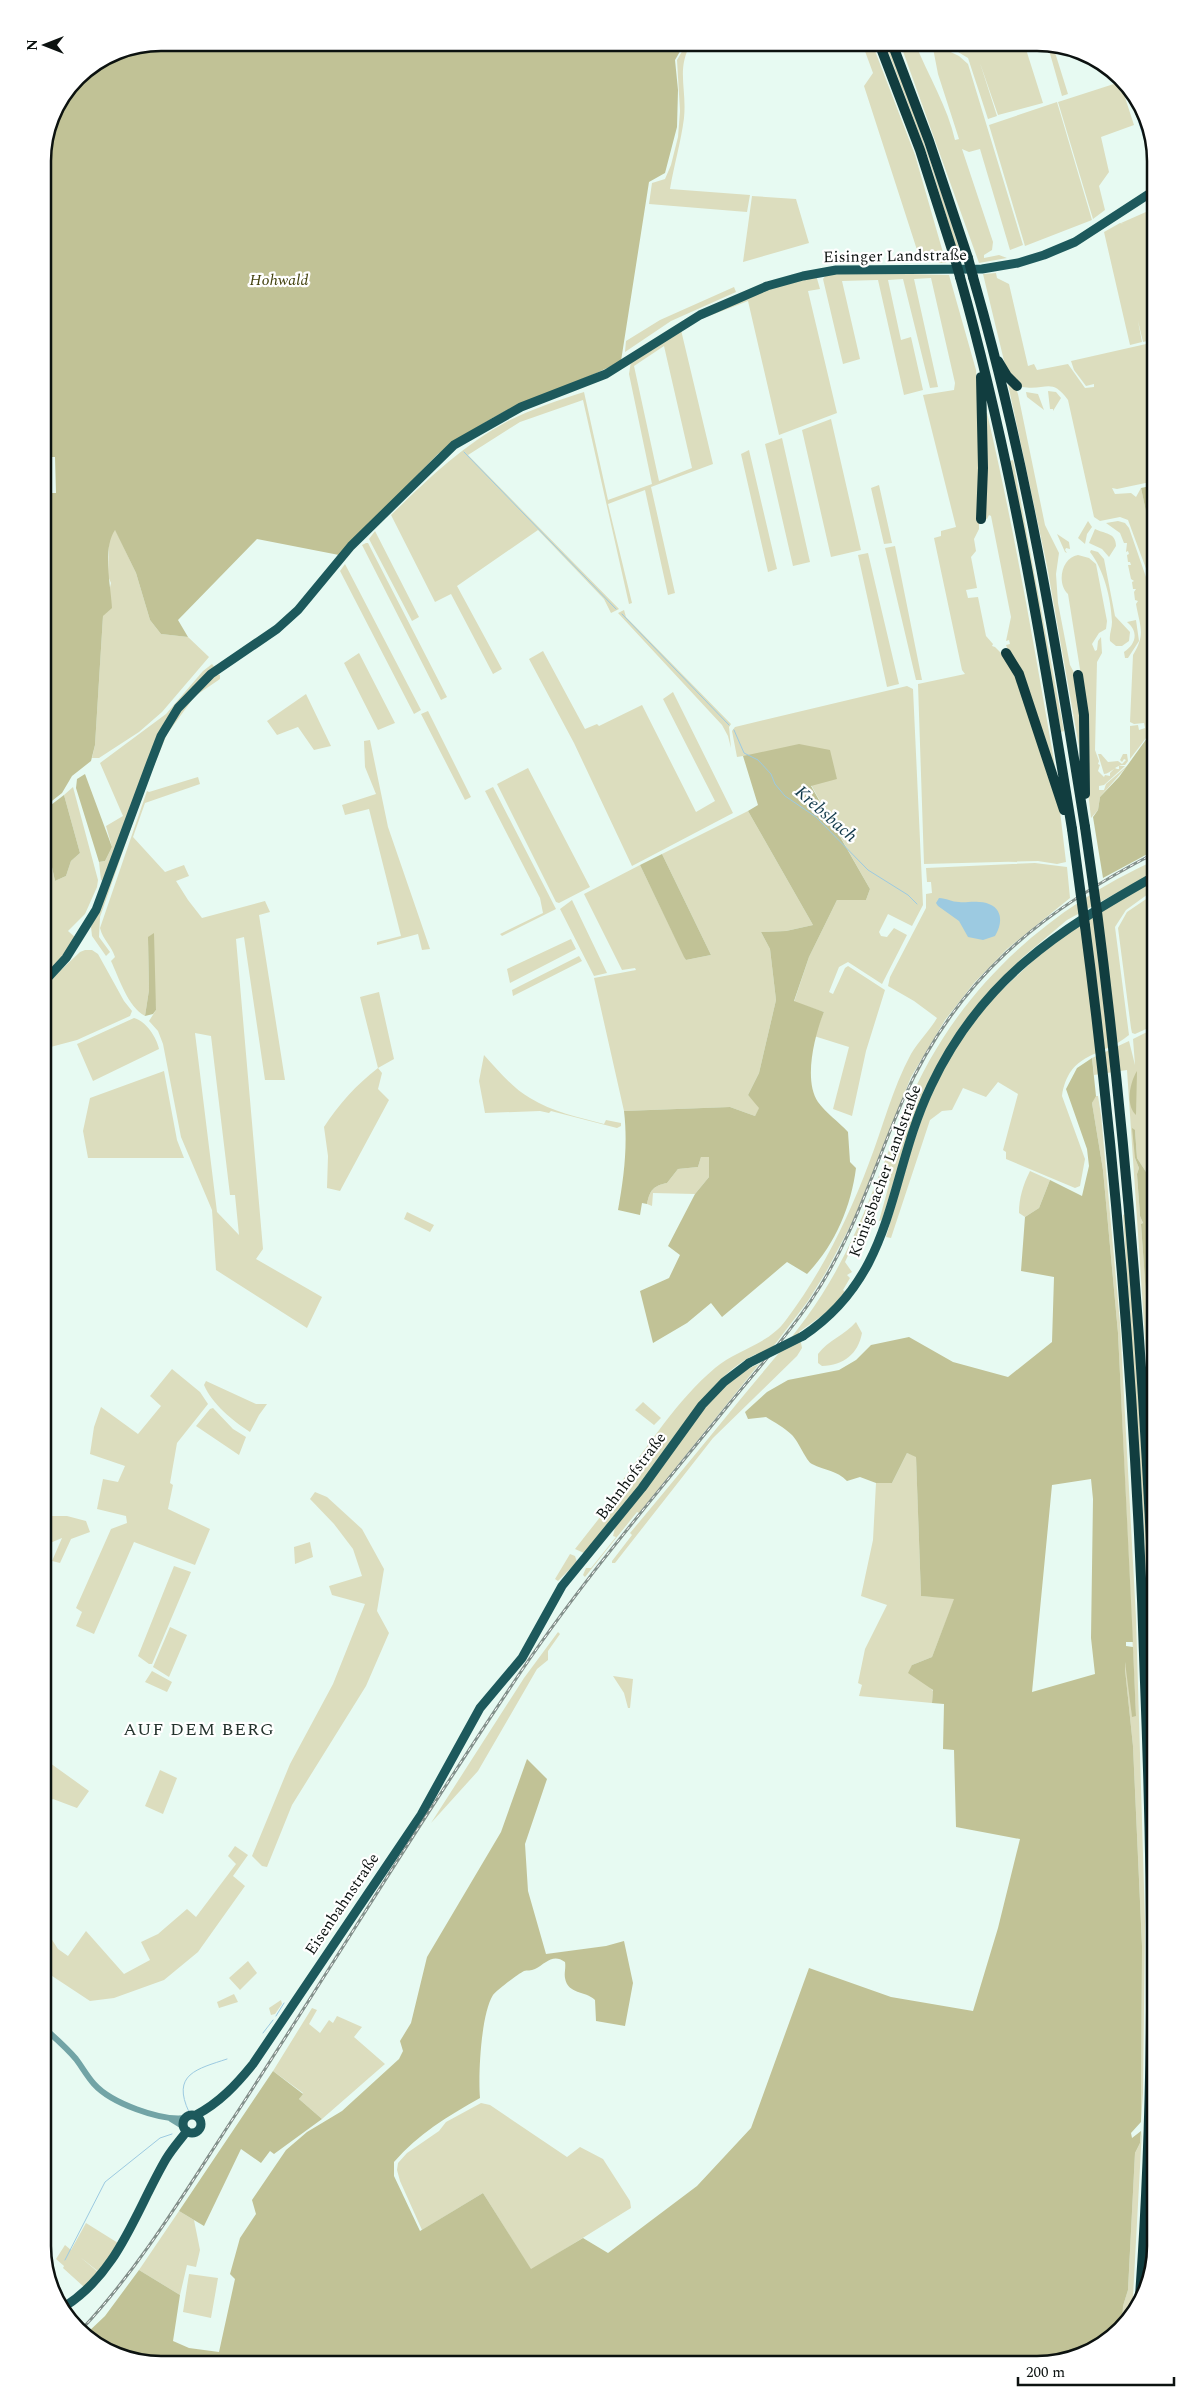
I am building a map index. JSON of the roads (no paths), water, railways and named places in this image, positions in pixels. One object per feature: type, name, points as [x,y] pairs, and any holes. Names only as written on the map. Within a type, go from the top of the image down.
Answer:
[{"type":"highway","points":[[882,51],[920,150],[955,259],[979,348],[1028,575],[1072,829],[1105,1085],[1126,1313],[1143,1623],[1147,1751]]},
{"type":"highway","points":[[895,51],[930,141],[968,258],[994,356],[1041,574],[1085,827],[1118,1083],[1141,1355],[1147,1468]]},
{"type":"highway","points":[[979,348],[983,450],[981,519]]},
{"type":"highway","points":[[994,356],[1006,376],[1017,386]]},
{"type":"highway","points":[[1006,653],[1019,674],[1072,829]]},
{"type":"highway","points":[[1078,675],[1084,716],[1085,827]]},
{"type":"highway","points":[[1141,2280],[1147,2174]]},
{"type":"main road","name":"Eisinger Landstraße","points":[[51,974],[66,958],[96,910],[161,736],[178,708],[219,668],[277,629],[298,610],[351,546],[440,457],[454,446],[500,417],[600,377],[700,315],[767,286],[803,276],[836,270],[982,269],[1018,263],[1075,242],[1147,196]]},
{"type":"main road","name":"Königsbacher Landstraße","points":[[844,1302],[864,1273],[878,1244],[927,1095],[944,1062],[967,1025],[992,994],[1041,947],[1090,913],[1147,881]]},
{"type":"main road","name":"Bahnhofstraße","points":[[480,1708],[522,1658],[562,1586],[637,1494],[702,1405],[724,1382],[748,1363],[803,1336],[828,1318],[844,1302]]},
{"type":"main road","name":"Eisenbahnstraße","points":[[68,2304],[89,2288],[117,2254],[167,2157],[186,2125],[197,2132],[201,2127],[198,2118],[214,2105],[253,2064],[421,1815],[480,1708]]},
{"type":"main road","points":[[186,2125],[198,2118]]},
{"type":"street","points":[[51,2035],[68,2050],[94,2085],[141,2111],[170,2118],[186,2125]]},
{"type":"water","points":[[939,898],[956,902],[979,902],[992,905],[999,913],[1000,918],[1000,924],[995,936],[983,940],[968,937],[959,921],[938,906],[936,903]]},
{"type":"waterway","points":[[1137,117],[1145,143]]},
{"type":"waterway","points":[[464,452],[616,609]]},
{"type":"waterway","points":[[622,614],[729,725]]},
{"type":"waterway","name":"Krebsbach","points":[[734,730],[744,753],[758,760],[771,774],[775,784],[785,796],[816,817],[868,870],[908,895],[917,904]]},
{"type":"waterway","points":[[276,2016],[284,2003]]},
{"type":"waterway","points":[[263,2033],[273,2020]]},
{"type":"waterway","points":[[189,2112],[184,2099],[183,2089],[185,2081],[197,2070],[227,2059]]},
{"type":"waterway","points":[[65,2260],[105,2182],[160,2138],[172,2134]]},
{"type":"railway","points":[[85,2326],[125,2278],[165,2223],[444,1788],[539,1646],[619,1540],[781,1341],[810,1302],[826,1277],[851,1228],[903,1100],[925,1057],[949,1018],[976,984],[1006,953],[1039,925],[1075,899],[1147,857]]},
{"type":"district","name":"AUF DEM BERG","points":[[199,1729]]},
{"type":"park label","name":"Hohwald","points":[[279,280]]}]
